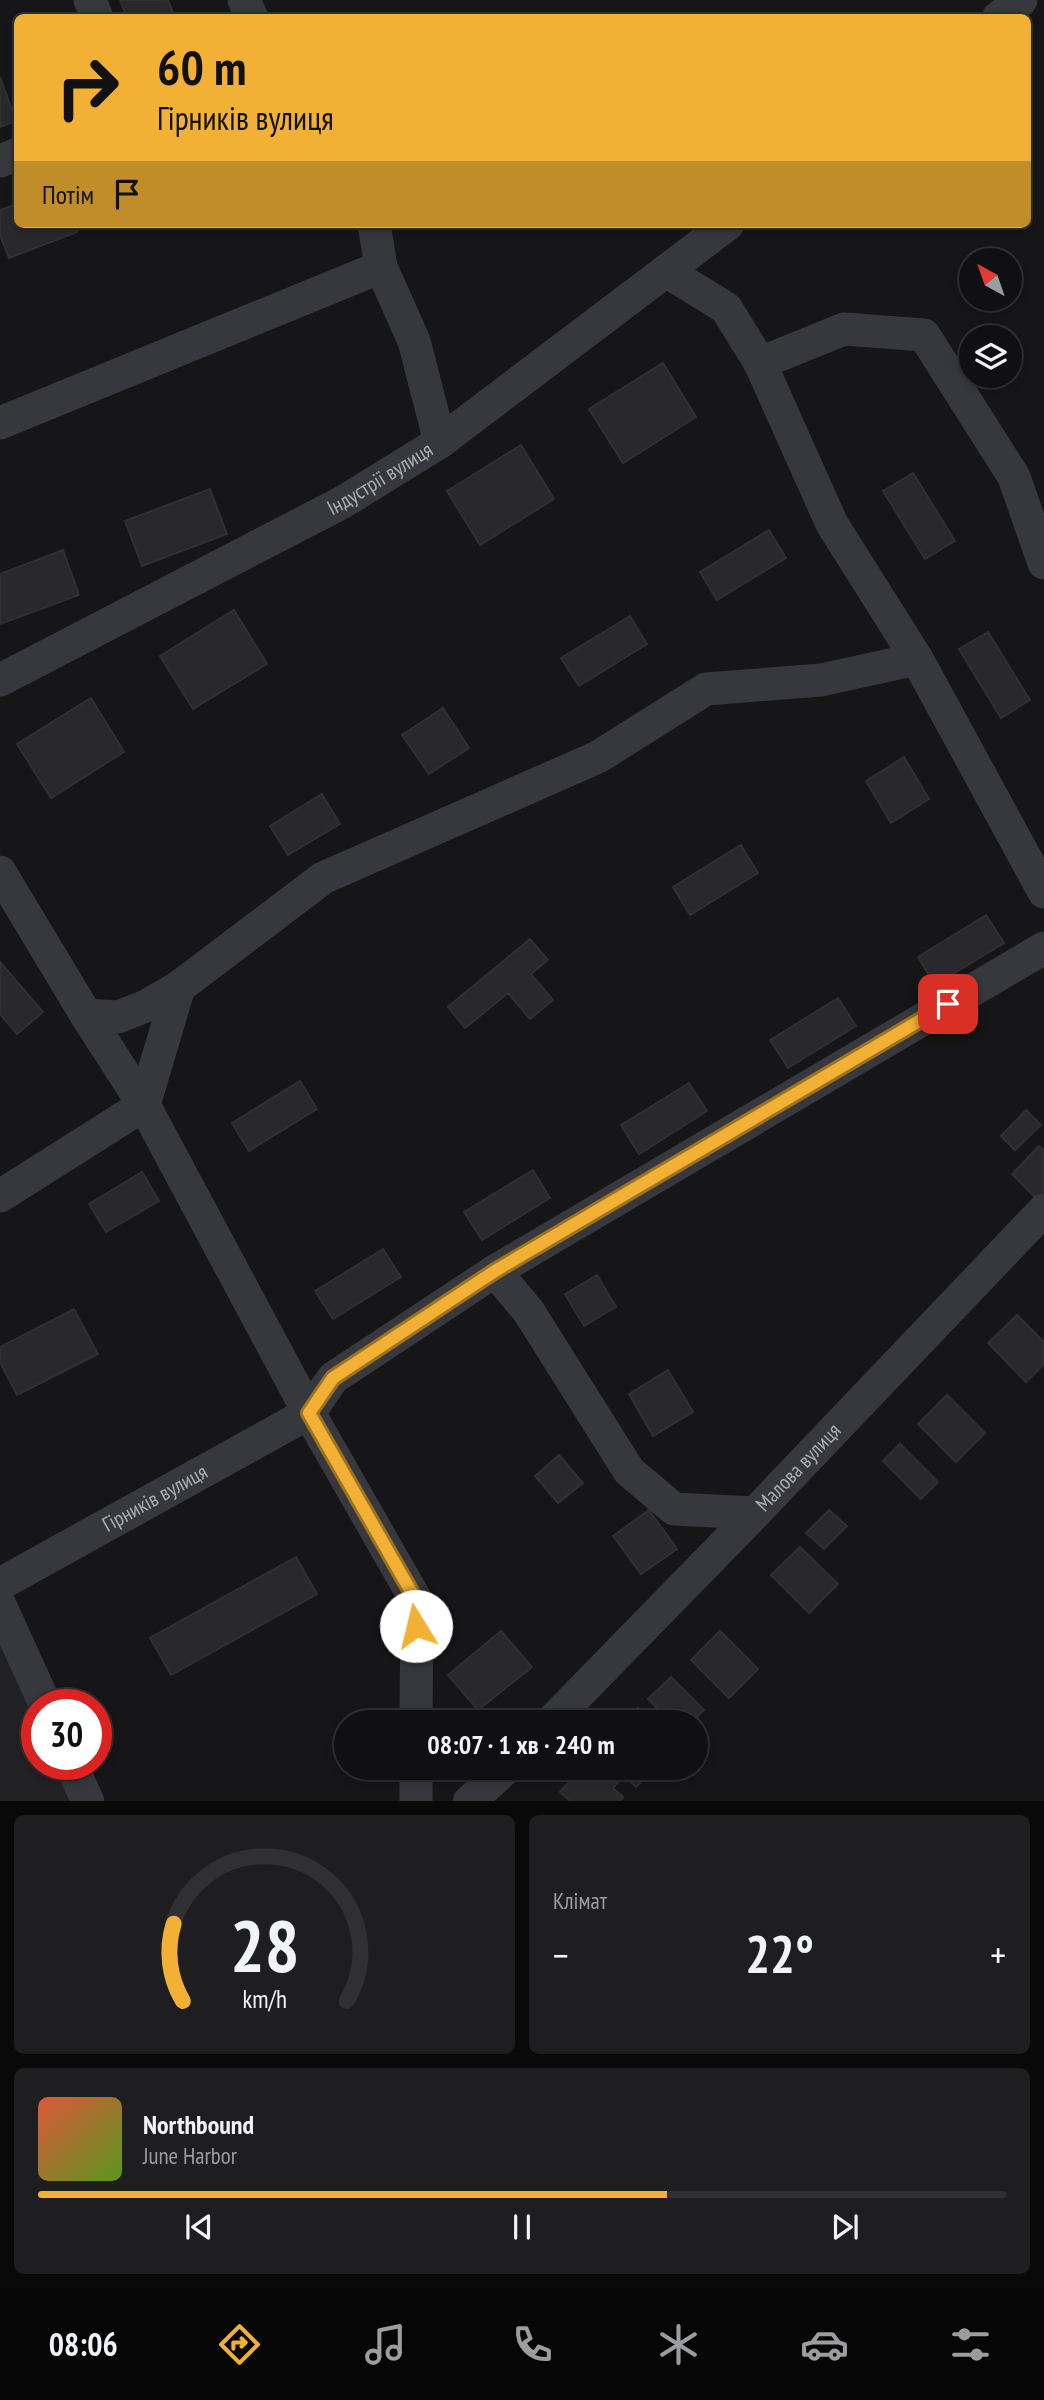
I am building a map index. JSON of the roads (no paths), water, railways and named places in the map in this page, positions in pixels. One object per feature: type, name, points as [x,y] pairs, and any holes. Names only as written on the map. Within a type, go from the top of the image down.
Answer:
[{"type":"street","points":[[1003,14],[1021,0]]},
{"type":"street","points":[[375,228],[381,267],[414,341],[440,442]]},
{"type":"street","name":"Індустрії вулиця","points":[[0,680],[343,502],[440,442],[723,228]]},
{"type":"street","points":[[0,423],[381,267]]},
{"type":"street","points":[[666,271],[726,308],[760,363],[832,524],[917,659],[1044,892]]},
{"type":"street","points":[[760,363],[844,329],[924,335],[1014,477],[1044,563]]},
{"type":"street","points":[[86,1016],[118,1017],[146,1006],[179,987],[323,878],[598,757],[706,689],[821,680],[917,659]]},
{"type":"street","points":[[0,872],[86,1016],[144,1105],[309,1413],[417,1602],[416,1710]]},
{"type":"street","name":"Гірників вулиця","points":[[0,1584],[309,1413],[333,1378],[495,1271],[1044,948]]},
{"type":"street","points":[[0,1196],[144,1105],[179,987]]},
{"type":"street","name":"Малова вулиця","points":[[563,1710],[1044,1210]]},
{"type":"street","points":[[495,1271],[529,1312],[629,1471],[674,1509],[755,1513]]},
{"type":"street","points":[[0,1605],[38,1689]]},
{"type":"street","points":[[78,1780],[88,1801]]},
{"type":"street","points":[[416,1780],[416,1801]]},
{"type":"street","points":[[469,1801],[493,1780]]}]
